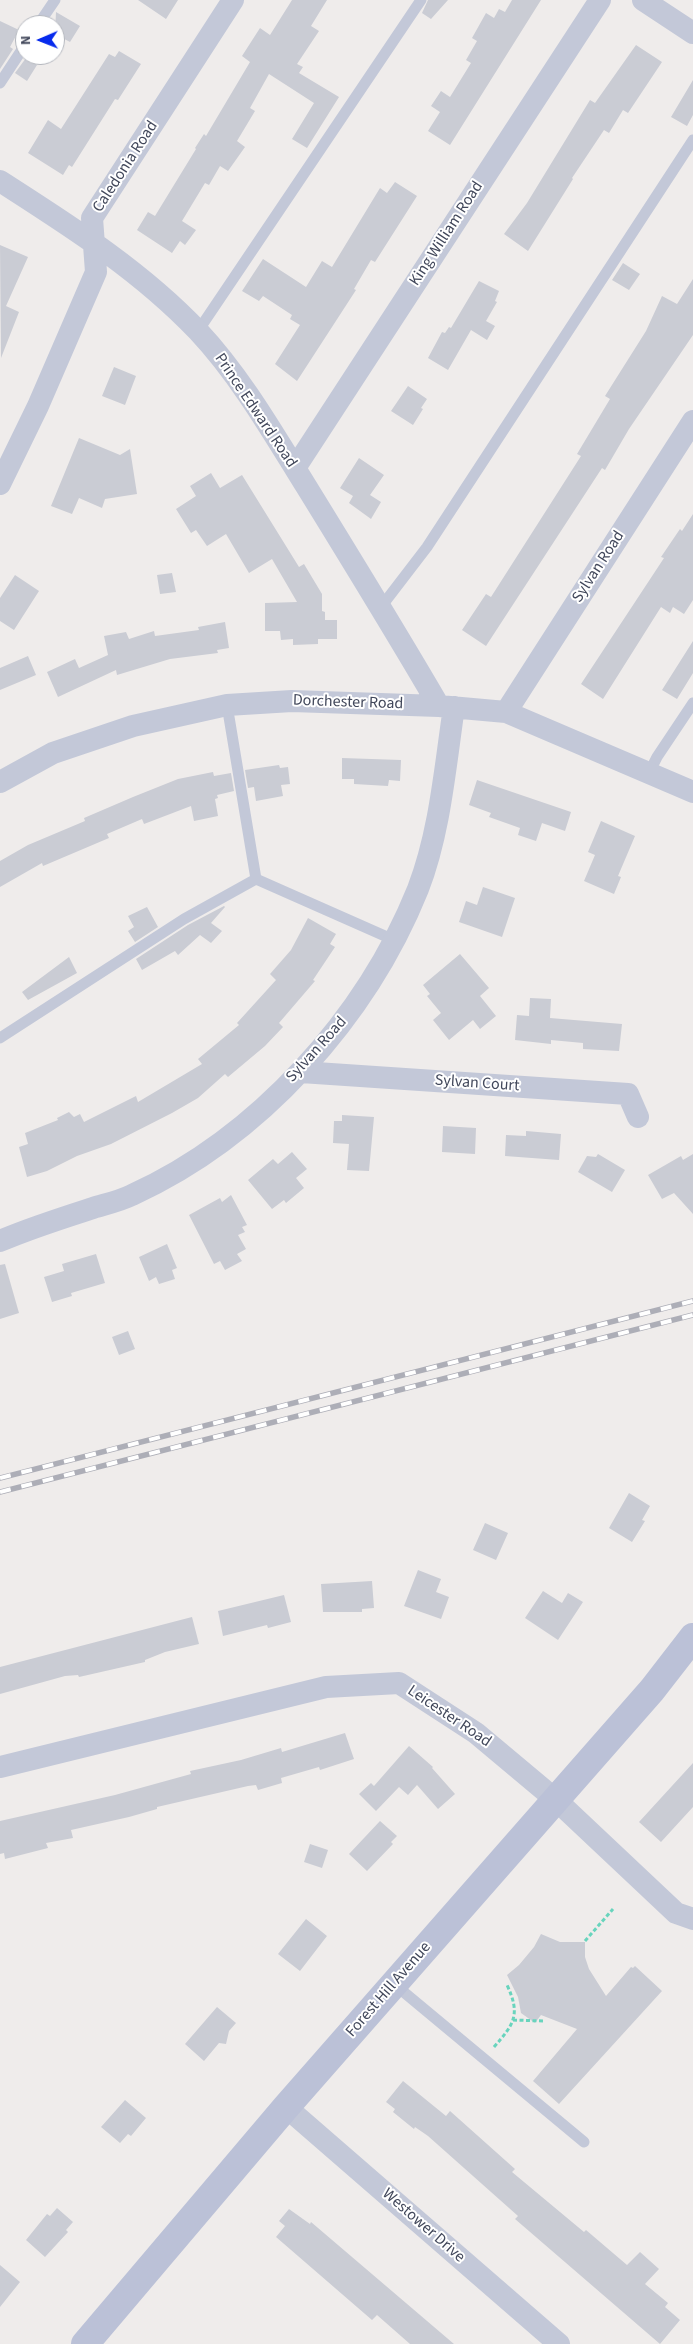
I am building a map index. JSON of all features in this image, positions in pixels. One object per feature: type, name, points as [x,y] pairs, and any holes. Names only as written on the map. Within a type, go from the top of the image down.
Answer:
[{"type":"main road","name":"Forest Hill Avenue","points":[[85,2344],[286,2107],[652,1690],[693,1637]]},
{"type":"street","name":"Caledonia Road","points":[[0,484],[38,406],[96,272],[92,218],[233,0]]},
{"type":"street","name":"King William Road","points":[[295,468],[600,0]]},
{"type":"street","points":[[643,0],[693,33]]},
{"type":"street","name":"Prince Edward Road","points":[[0,181],[94,242],[140,277],[198,331],[238,379],[446,707]]},
{"type":"street","name":"Sylvan Road","points":[[506,712],[693,422]]},
{"type":"street","name":"Dorchester Road","points":[[0,782],[53,753],[133,726],[227,705],[292,701],[446,707],[506,712],[693,792]]},
{"type":"street","name":"Sylvan Road","points":[[0,1241],[26,1230],[131,1196],[192,1163],[242,1126],[301,1072],[347,1018],[394,940],[418,888],[436,824],[446,707]]},
{"type":"street","name":"Sylvan Court","points":[[301,1072],[628,1094],[638,1117]]},
{"type":"street","name":"Leicester Road","points":[[0,1767],[326,1686],[399,1683],[476,1733],[556,1800],[676,1913],[693,1919]]},
{"type":"street","name":"Westower Drive","points":[[286,2107],[559,2344]]},
{"type":"lane","points":[[45,15],[55,0]]},
{"type":"lane","points":[[198,331],[421,0]]},
{"type":"lane","points":[[0,83],[15,60]]},
{"type":"lane","points":[[381,607],[427,547],[693,140]]},
{"type":"lane","points":[[649,773],[656,757],[693,703]]},
{"type":"lane","points":[[227,705],[256,879]]},
{"type":"lane","points":[[256,879],[394,940]]},
{"type":"lane","points":[[0,1038],[184,919],[256,879]]},
{"type":"lane","points":[[394,1984],[584,2142]]},
{"type":"path","points":[[585,1941],[613,1908]]},
{"type":"path","points":[[483,2058],[506,2032],[513,2020],[516,2009],[507,1985]]},
{"type":"path","points":[[513,2020],[543,2021]]},
{"type":"building","points":[[138,0],[178,0],[166,19]]},
{"type":"building","points":[[292,0],[327,0],[311,26],[319,31],[297,64],[303,67],[299,73],[339,97],[307,148],[292,139],[314,103],[269,74],[250,108],[255,111],[237,141],[245,147],[228,171],[220,166],[209,185],[205,183],[182,221],[196,230],[185,245],[180,241],[172,253],[137,230],[148,212],[155,216],[204,134],[206,136],[250,62],[242,56],[260,28],[270,35]]},
{"type":"building","points":[[428,0],[448,0],[431,19],[422,13]]},
{"type":"building","points":[[512,0],[541,0],[450,145],[428,131],[440,112],[431,106],[441,91],[450,97],[471,63],[466,60],[477,41],[472,38],[486,13],[494,18],[499,9],[505,12]]},
{"type":"building","points":[[65,17],[80,26],[70,42],[65,39]]},
{"type":"building","points":[[0,21],[15,28],[15,38],[10,47],[13,49],[0,69]]},
{"type":"building","points":[[636,45],[662,62],[628,113],[623,110],[609,133],[604,130],[572,178],[528,251],[504,234],[527,203],[590,100],[595,103]]},
{"type":"building","points":[[119,51],[141,64],[118,100],[115,99],[72,167],[69,165],[63,175],[28,153],[48,120],[61,129],[109,54],[115,57]]},
{"type":"building","points":[[21,65],[37,65],[27,81],[15,73]]},
{"type":"building","points":[[693,80],[693,115],[687,126],[671,117]]},
{"type":"building","points":[[395,182],[417,196],[375,262],[371,260],[354,289],[356,290],[297,381],[275,364],[300,325],[290,319],[292,315],[263,296],[259,301],[242,291],[263,259],[306,287],[322,261],[332,267],[380,188],[387,193]]},
{"type":"building","points":[[0,245],[28,257],[6,306],[19,312],[1,358]]},
{"type":"building","points":[[623,263],[640,274],[629,290],[612,280]]},
{"type":"building","points":[[693,279],[693,335],[629,429],[605,470],[602,468],[486,646],[462,630],[486,594],[491,597],[581,456],[577,454],[610,399],[605,396],[646,331],[662,296],[677,304]]},
{"type":"building","points":[[479,281],[499,291],[495,301],[497,302],[486,321],[495,326],[487,340],[471,330],[448,370],[428,358],[442,332],[445,333],[449,327],[451,328]]},
{"type":"building","points":[[114,367],[136,376],[125,405],[102,396]]},
{"type":"building","points":[[408,386],[427,399],[413,425],[391,411]]},
{"type":"building","points":[[79,438],[120,455],[130,449],[137,494],[105,499],[102,508],[79,498],[72,514],[51,506]]},
{"type":"building","points":[[359,458],[384,475],[370,495],[381,502],[371,519],[349,503],[353,496],[340,488]]},
{"type":"building","points":[[211,473],[220,488],[242,475],[299,567],[304,564],[322,594],[322,611],[325,612],[325,620],[337,620],[337,639],[318,639],[318,644],[293,645],[293,639],[281,640],[280,631],[265,631],[265,603],[297,602],[272,559],[249,573],[226,534],[207,546],[196,530],[191,533],[176,509],[196,496],[190,486]]},
{"type":"building","points":[[693,514],[693,600],[684,614],[673,607],[670,613],[661,607],[603,699],[581,684],[664,558],[661,557]]},
{"type":"building","points":[[172,573],[176,592],[160,594],[157,575]]},
{"type":"building","points":[[15,575],[39,591],[14,630],[0,621],[0,598]]},
{"type":"building","points":[[225,622],[229,648],[217,650],[218,653],[170,659],[117,675],[116,670],[58,697],[47,672],[75,659],[79,668],[108,655],[104,636],[126,632],[129,639],[154,631],[155,636],[199,630],[198,627]]},
{"type":"building","points":[[693,641],[693,673],[677,699],[662,690]]},
{"type":"building","points":[[28,656],[36,675],[0,690],[0,668]]},
{"type":"building","points":[[342,758],[401,760],[400,781],[389,780],[388,786],[354,784],[354,779],[342,779]]},
{"type":"building","points":[[279,765],[280,768],[288,767],[290,784],[281,785],[283,796],[256,801],[254,787],[248,788],[245,770]]},
{"type":"building","points":[[213,772],[214,776],[231,773],[234,791],[217,795],[218,798],[215,799],[218,816],[194,821],[191,806],[144,824],[142,819],[107,834],[109,838],[43,866],[42,863],[0,887],[0,861],[28,845],[85,821],[84,818],[178,779]]},
{"type":"building","points":[[477,780],[571,812],[565,831],[542,823],[536,841],[518,835],[520,828],[489,817],[491,813],[469,805]]},
{"type":"building","points":[[601,821],[635,836],[618,876],[621,877],[614,894],[584,881],[595,855],[588,852]]},
{"type":"building","points":[[483,887],[515,898],[502,937],[459,922],[466,901],[477,905]]},
{"type":"building","points":[[224,906],[211,923],[222,931],[211,943],[200,935],[178,955],[175,951],[142,970],[136,959],[188,925]]},
{"type":"building","points":[[147,907],[158,927],[135,942],[128,931],[134,927],[128,916]]},
{"type":"building","points":[[308,918],[336,934],[330,944],[335,947],[313,980],[315,981],[279,1023],[283,1027],[265,1046],[228,1077],[225,1074],[198,1098],[172,1113],[111,1144],[77,1156],[47,1171],[27,1177],[19,1147],[28,1144],[25,1133],[58,1120],[57,1118],[69,1112],[74,1117],[80,1114],[84,1122],[136,1096],[138,1102],[202,1064],[198,1059],[239,1025],[237,1023],[276,980],[270,974],[291,950]]},
{"type":"building","points":[[460,954],[489,988],[480,996],[496,1016],[480,1029],[473,1020],[449,1040],[433,1020],[441,1013],[427,996],[430,994],[423,985]]},
{"type":"building","points":[[69,957],[77,973],[28,1000],[22,992]]},
{"type":"building","points":[[530,998],[551,999],[550,1018],[622,1024],[619,1051],[583,1049],[583,1043],[551,1040],[551,1044],[515,1040],[517,1015],[529,1016]]},
{"type":"building","points":[[342,1115],[374,1117],[369,1171],[347,1170],[349,1144],[333,1143],[334,1121],[342,1121]]},
{"type":"building","points":[[443,1126],[476,1128],[475,1154],[442,1152]]},
{"type":"building","points":[[526,1131],[561,1134],[559,1160],[505,1156],[506,1135],[526,1136]]},
{"type":"building","points":[[292,1152],[307,1169],[296,1178],[304,1188],[286,1203],[284,1200],[272,1209],[248,1180],[273,1159],[278,1164]]},
{"type":"building","points":[[598,1154],[625,1170],[612,1192],[578,1172],[587,1156],[596,1157]]},
{"type":"building","points":[[693,1154],[693,1214],[674,1193],[662,1199],[648,1175],[681,1156],[683,1160]]},
{"type":"building","points":[[231,1195],[247,1225],[242,1227],[245,1232],[238,1235],[246,1249],[237,1254],[242,1261],[225,1270],[220,1261],[214,1264],[189,1215],[220,1198],[222,1202]]},
{"type":"building","points":[[167,1244],[177,1268],[172,1270],[175,1279],[159,1284],[156,1277],[149,1281],[139,1257]]},
{"type":"building","points":[[96,1254],[105,1283],[71,1293],[72,1296],[52,1302],[44,1277],[64,1271],[62,1264]]},
{"type":"building","points":[[5,1264],[19,1313],[0,1319],[0,1265]]},
{"type":"building","points":[[128,1331],[135,1349],[119,1355],[112,1337]]},
{"type":"building","points":[[629,1493],[650,1506],[642,1520],[645,1521],[632,1542],[609,1528]]},
{"type":"building","points":[[485,1523],[508,1533],[496,1560],[473,1550]]},
{"type":"building","points":[[418,1570],[441,1579],[436,1592],[449,1597],[441,1619],[404,1606]]},
{"type":"building","points":[[372,1581],[374,1608],[362,1609],[362,1612],[323,1612],[321,1584]]},
{"type":"building","points":[[543,1591],[562,1603],[568,1593],[583,1602],[558,1640],[525,1618]]},
{"type":"building","points":[[284,1595],[291,1622],[268,1628],[267,1625],[223,1636],[218,1611]]},
{"type":"building","points":[[192,1617],[199,1644],[165,1652],[145,1660],[145,1662],[79,1677],[78,1675],[65,1676],[0,1694],[0,1667]]},
{"type":"building","points":[[345,1733],[354,1759],[320,1770],[319,1767],[281,1778],[282,1783],[258,1790],[256,1785],[248,1786],[157,1807],[157,1809],[129,1817],[71,1830],[73,1838],[46,1843],[48,1848],[5,1859],[4,1853],[0,1854],[0,1821],[115,1795],[191,1774],[190,1771],[241,1760],[281,1748],[282,1752]]},
{"type":"building","points":[[409,1746],[433,1767],[455,1794],[438,1809],[417,1785],[408,1795],[399,1787],[376,1811],[359,1794],[371,1783],[374,1786]]},
{"type":"building","points":[[693,1763],[693,1807],[661,1842],[639,1822]]},
{"type":"building","points":[[380,1821],[397,1836],[391,1842],[393,1844],[367,1871],[349,1854]]},
{"type":"building","points":[[310,1844],[328,1850],[322,1868],[304,1862]]},
{"type":"building","points":[[306,1919],[327,1936],[300,1971],[278,1954]]},
{"type":"building","points":[[541,1934],[560,1942],[585,1942],[585,1957],[589,1969],[606,1996],[631,1967],[635,1966],[662,1991],[559,2104],[533,2081],[577,2029],[541,2015],[535,2023],[521,2013],[518,1997],[507,1975],[519,1965],[534,1947]]},
{"type":"building","points":[[217,2007],[236,2023],[229,2031],[226,2044],[219,2043],[204,2061],[185,2044]]},
{"type":"building","points":[[403,2081],[446,2116],[450,2111],[515,2169],[512,2172],[627,2265],[640,2252],[659,2269],[645,2284],[668,2303],[665,2307],[680,2320],[660,2344],[515,2219],[518,2216],[428,2136],[415,2127],[414,2129],[393,2112],[395,2109],[386,2102]]},
{"type":"building","points":[[125,2100],[146,2118],[131,2136],[128,2134],[120,2143],[101,2127]]},
{"type":"building","points":[[57,2208],[73,2222],[66,2230],[68,2232],[45,2257],[26,2240],[47,2214],[50,2216]]},
{"type":"building","points":[[289,2209],[310,2224],[311,2222],[454,2344],[410,2344],[377,2315],[372,2320],[276,2237],[285,2226],[279,2221]]},
{"type":"building","points":[[0,2265],[20,2282],[0,2307]]},
{"type":"railway","points":[[0,1478],[693,1301]]},
{"type":"railway","points":[[0,1492],[693,1315]]}]
